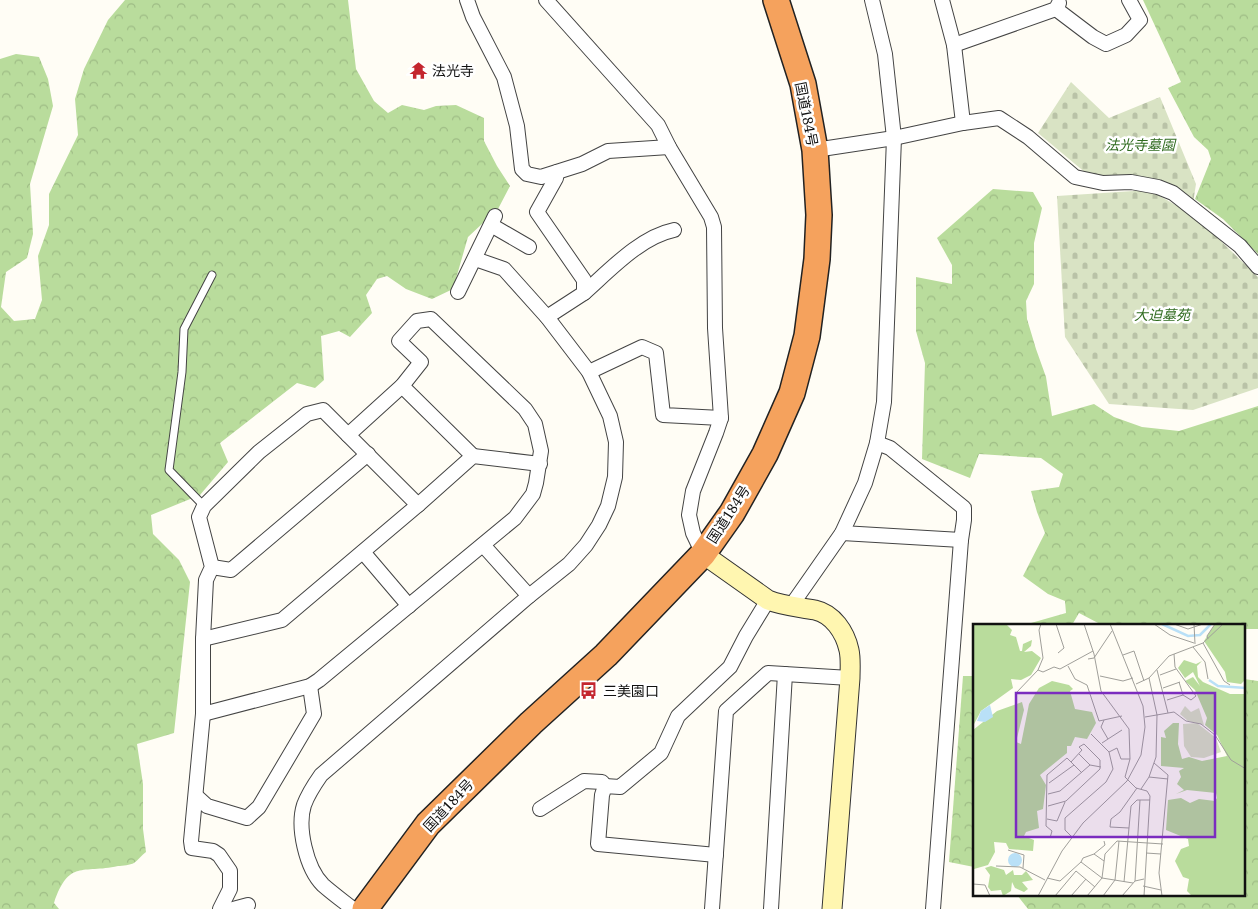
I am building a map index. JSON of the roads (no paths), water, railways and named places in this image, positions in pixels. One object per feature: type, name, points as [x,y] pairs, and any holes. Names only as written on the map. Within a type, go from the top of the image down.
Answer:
[{"type":"highway","name":"国道184号","points":[[365,909],[428,824],[530,723],[606,655],[703,554],[732,513],[765,454],[792,393],[807,336],[817,259],[819,215],[814,150],[803,84],[776,0]]},
{"type":"street","points":[[467,0],[473,17],[504,77],[517,126],[522,169],[527,174],[541,176],[557,172],[582,164],[608,151],[669,146]]},
{"type":"street","points":[[546,0],[658,125],[711,217],[714,227],[716,328],[721,418],[692,491],[690,515],[693,533],[703,554],[768,600],[779,604],[818,611],[830,616],[840,629],[849,650],[850,678],[832,909]]},
{"type":"street","points":[[791,606],[842,533],[865,483],[877,443],[884,402],[894,138],[885,54],[872,0]]},
{"type":"street","points":[[942,0],[954,45],[963,123]]},
{"type":"street","points":[[954,45],[1057,5],[1093,37],[1106,44],[1126,35],[1140,20],[1129,0]]},
{"type":"street","points":[[814,150],[894,138],[963,123],[999,118],[1028,137],[1076,177],[1104,183],[1132,182],[1158,187],[1173,193],[1240,246],[1258,267]]},
{"type":"street","points":[[557,172],[556,178],[537,212],[584,280],[584,292]]},
{"type":"street","points":[[458,292],[493,220],[529,248]]},
{"type":"street","points":[[547,317],[584,292],[635,248],[664,232],[674,230]]},
{"type":"street","points":[[353,909],[322,884],[310,866],[301,823],[303,807],[309,792],[321,775],[529,596],[570,564],[599,526],[608,506],[615,477],[616,442],[610,416],[589,372],[547,317],[504,269],[475,259]]},
{"type":"street","points":[[203,714],[310,686],[319,680],[515,518],[533,494],[541,451],[535,424],[525,408],[431,319],[417,321],[399,341],[420,362],[402,386],[348,435]]},
{"type":"street","points":[[589,372],[642,347],[656,353],[663,415],[721,418]]},
{"type":"street","points":[[402,386],[473,456],[540,464]]},
{"type":"street","points":[[220,909],[230,889],[230,871],[220,856],[213,851],[192,848],[191,841],[203,714],[203,639],[206,580],[212,567],[199,517],[204,506],[259,452],[307,414],[322,410],[418,505]]},
{"type":"street","points":[[877,443],[890,448],[964,508],[933,909]]},
{"type":"street","points":[[212,567],[231,570],[368,454]]},
{"type":"street","points":[[203,639],[282,620],[473,456]]},
{"type":"street","points":[[842,533],[961,540]]},
{"type":"street","points":[[483,545],[529,596]]},
{"type":"street","points":[[363,552],[409,606]]},
{"type":"street","points":[[540,809],[584,781],[602,782],[605,786],[620,787],[661,753],[678,716],[730,668],[746,636],[768,600]]},
{"type":"street","points":[[712,909],[726,711],[768,673],[850,678]]},
{"type":"street","points":[[771,909],[785,674]]},
{"type":"street","points":[[196,796],[206,806],[247,818],[259,807],[314,714],[310,686]]},
{"type":"street","points":[[605,786],[602,795],[598,844],[716,854]]},
{"type":"street","points":[[233,909],[248,905]]},
{"type":"lane","points":[[204,506],[168,470],[182,372],[184,329],[212,275]]},
{"type":"place","name":"法光寺","points":[[418,70]]},
{"type":"place","name":"三美園口","points":[[589,690]]},
{"type":"park label","name":"法光寺墓園","points":[[1140,144]]},
{"type":"park label","name":"大迫墓苑","points":[[1162,314]]}]
